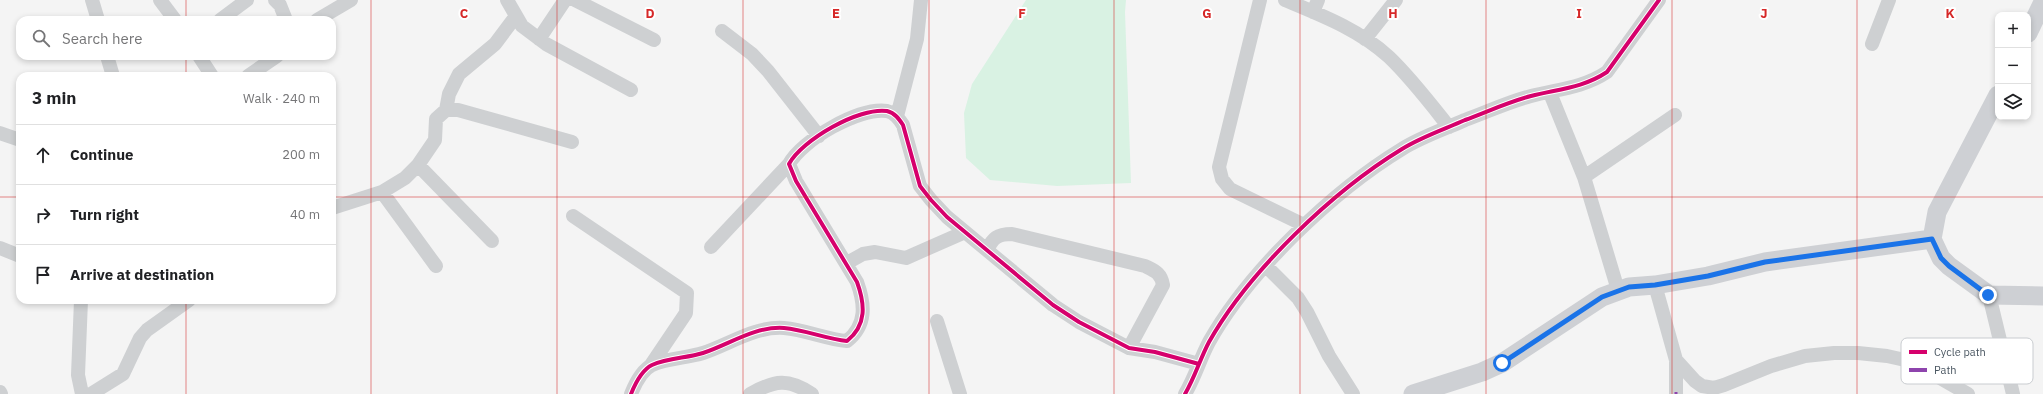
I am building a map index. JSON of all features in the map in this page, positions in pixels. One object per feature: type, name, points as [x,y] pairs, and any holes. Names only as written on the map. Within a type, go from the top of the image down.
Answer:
[{"type":"street","points":[[92,0],[97,16]]},
{"type":"street","points":[[160,0],[172,16]]},
{"type":"street","points":[[225,16],[247,0]]},
{"type":"street","points":[[275,0],[280,5],[284,16]]},
{"type":"street","points":[[324,16],[351,0]]},
{"type":"street","points":[[507,0],[522,26],[539,39],[631,90]]},
{"type":"street","points":[[539,39],[573,0],[654,40]]},
{"type":"street","points":[[897,116],[917,39],[921,0]]},
{"type":"street","points":[[1260,0],[1219,167],[1222,179],[1230,189],[1304,225]]},
{"type":"street","points":[[1285,0],[1316,6],[1365,39],[1388,57],[1411,80],[1449,127]]},
{"type":"street","points":[[1365,39],[1396,0]]},
{"type":"street","points":[[1185,394],[1209,342],[1233,305],[1266,266],[1304,225],[1375,167],[1404,148],[1449,127],[1513,102],[1582,85],[1607,72],[1659,0]]},
{"type":"street","points":[[1872,44],[1889,0]]},
{"type":"street","points":[[2031,27],[2043,2]]},
{"type":"street","points":[[336,207],[382,192],[405,178],[418,165],[435,140],[436,119],[446,110],[449,94],[459,74],[466,66],[478,59],[495,44],[516,16]]},
{"type":"street","points":[[722,31],[752,54],[768,71],[818,136]]},
{"type":"street","points":[[108,60],[112,72]]},
{"type":"street","points":[[202,60],[209,72]]},
{"type":"street","points":[[254,72],[271,60]]},
{"type":"street","points":[[1550,93],[1584,177],[1618,290]]},
{"type":"street","points":[[1995,101],[1937,212],[1932,239],[1941,258],[1949,266],[1988,295],[2043,296]]},
{"type":"street","points":[[446,110],[458,110],[572,142]]},
{"type":"street","points":[[711,247],[789,164],[800,149],[818,136],[843,122],[874,112],[888,111],[897,116],[902,125],[920,186],[947,217],[1052,305],[1079,322],[1129,348],[1155,352],[1199,364]]},
{"type":"street","points":[[1584,177],[1675,115]]},
{"type":"street","points":[[0,133],[16,139]]},
{"type":"street","points":[[651,365],[703,353],[748,334],[766,329],[784,328],[831,340],[847,341],[856,334],[863,316],[863,299],[857,282],[847,263],[796,181],[789,164]]},
{"type":"street","points":[[418,165],[492,241]]},
{"type":"street","points":[[382,192],[436,266]]},
{"type":"street","points":[[573,216],[687,293],[686,313],[651,365],[638,378],[631,394]]},
{"type":"street","points":[[847,263],[863,254],[875,252],[885,252],[906,258],[965,232]]},
{"type":"street","points":[[987,250],[993,238],[1002,234],[1012,234],[1145,266],[1155,270],[1162,276],[1163,285],[1129,348]]},
{"type":"street","points":[[1414,394],[1482,372],[1502,363],[1602,297],[1618,290],[1629,287],[1655,285],[1708,276],[1765,262],[1932,239]]},
{"type":"street","points":[[0,248],[16,254]]},
{"type":"street","points":[[1266,266],[1288,287],[1304,307],[1323,345],[1353,394]]},
{"type":"street","points":[[1655,285],[1676,360],[1676,394]]},
{"type":"street","points":[[1988,295],[1999,338]]},
{"type":"street","points":[[81,304],[78,375],[82,394]]},
{"type":"street","points":[[91,394],[123,374],[140,338],[148,330],[184,304]]},
{"type":"street","points":[[938,321],[960,394]]},
{"type":"street","points":[[1676,360],[1695,381],[1702,386],[1715,391],[1791,359],[1834,353],[1858,353],[1901,359]]},
{"type":"street","points":[[750,394],[764,386],[778,382],[790,383],[812,394]]},
{"type":"street","points":[[1951,384],[1968,394]]},
{"type":"street","points":[[2010,384],[2013,394]]},
{"type":"green space","points":[[1026,0],[1126,0],[1125,12],[1131,183],[1057,186],[990,180],[966,158],[964,113],[972,84]]},
{"type":"cycle path","points":[[1185,394],[1209,342],[1226,315],[1246,288],[1269,261],[1295,235],[1348,187],[1402,149],[1425,137],[1514,101],[1580,85],[1589,82],[1607,72],[1659,0]]},
{"type":"cycle path","points":[[631,394],[642,374],[652,365],[703,353],[743,336],[763,330],[773,328],[792,329],[847,341],[854,335],[861,321],[863,306],[857,282],[796,181],[789,164],[806,145],[832,127],[862,114],[875,111],[890,112],[896,116],[903,125],[920,186],[931,200],[947,217],[1053,305],[1079,322],[1129,348],[1155,352],[1199,364]]},
{"type":"route","points":[[1502,363],[1602,297],[1618,290],[1629,287],[1655,285],[1708,276],[1765,262],[1892,243],[1932,239],[1941,258],[1949,266],[1988,295]]}]
